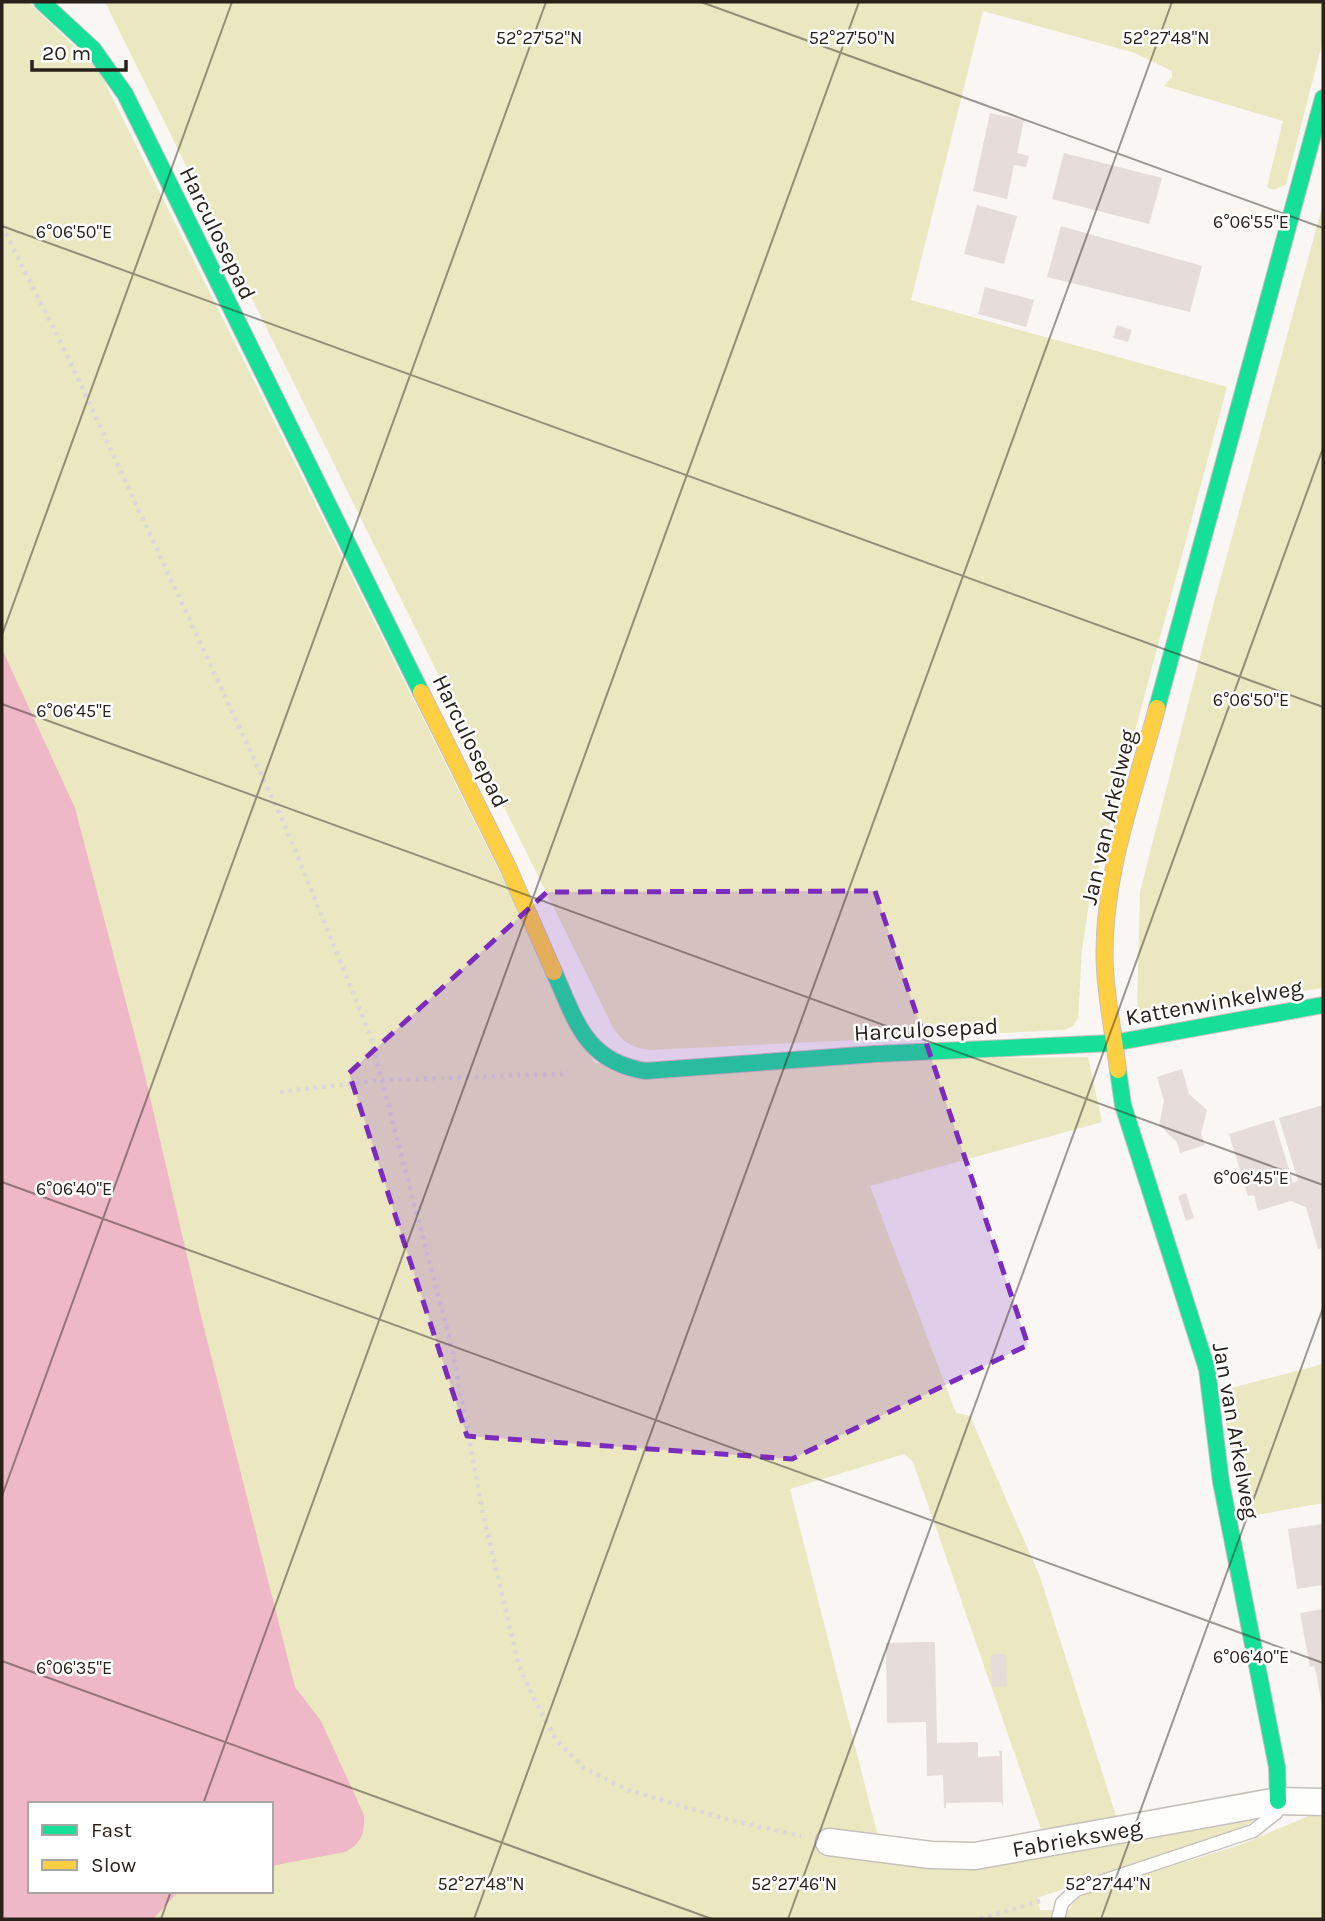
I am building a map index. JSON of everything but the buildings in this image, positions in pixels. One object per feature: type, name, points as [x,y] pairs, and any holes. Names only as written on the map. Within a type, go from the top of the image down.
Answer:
[{"type":"street","name":"Harculosepad","points":[[42,2],[93,49],[125,94],[508,867],[580,1029],[601,1056],[620,1066],[645,1071],[875,1054],[1113,1043]]},
{"type":"street","name":"Jan van Arkelweg","points":[[1278,1801],[1277,1767],[1221,1482],[1207,1369],[1123,1104],[1113,1043],[1105,941],[1117,856],[1323,98]]},
{"type":"street","name":"Kattenwinkelweg","points":[[1113,1043],[1323,1005]]},
{"type":"street","name":"Fabrieksweg","points":[[829,1842],[931,1856],[975,1856],[1278,1801],[1323,1802]]},
{"type":"lane","points":[[1058,1919],[1062,1903],[1070,1894],[1093,1883],[1253,1831],[1276,1813],[1278,1801]]},
{"type":"path","points":[[2,226],[67,355],[286,828],[369,1032],[452,1349],[484,1518],[519,1666],[557,1741],[584,1768],[627,1790],[729,1820],[829,1842]]},
{"type":"path","points":[[280,1092],[382,1080],[562,1073],[601,1056]]},
{"type":"path","points":[[980,1919],[1045,1899],[1062,1903]]},
{"type":"highlighted area","points":[[875,891],[1028,1345],[792,1459],[467,1436],[349,1073],[547,892]]},
{"type":"shaded area","points":[[2,2],[28,2],[98,69],[595,1063],[1088,1057],[1102,1122],[870,1186],[956,1413],[970,1416],[1040,1577],[1118,1822],[1043,1835],[913,1462],[904,1454],[790,1489],[878,1837],[930,1865],[1257,1817],[1244,1828],[1037,1898],[1040,1910],[1069,1910],[1078,1896],[1085,1893],[1240,1845],[1323,1810],[1323,1919],[2,1919]]},
{"type":"shaded area","points":[[105,2],[1323,2],[1323,40],[1286,184],[1274,190],[1267,187],[1283,121],[1164,86],[1172,77],[1172,71],[1135,53],[983,11],[911,300],[1227,387],[1089,903],[1082,950],[1078,1018],[1073,1026],[1064,1030],[650,1050],[623,1040],[609,1019]]},
{"type":"shaded area","points":[[1323,204],[1323,988],[1137,1016],[1140,892],[1212,610]]},
{"type":"shaded area","points":[[2,649],[75,808],[143,1067],[202,1320],[295,1687],[321,1721],[364,1815],[364,1827],[355,1845],[345,1852],[273,1866],[273,1802],[28,1802],[28,1893],[177,1893],[153,1919],[2,1919]]},
{"type":"shaded area","points":[[1323,1364],[1323,1503],[1245,1517],[1220,1391]]},
{"type":"traffic: fast","points":[[42,2],[93,49],[125,94],[421,692]]},
{"type":"traffic: fast","points":[[1157,708],[1323,98]]},
{"type":"traffic: fast","points":[[554,972],[577,1022],[596,1048],[625,1066],[645,1071],[875,1054],[1113,1043],[1323,1005]]},
{"type":"traffic: fast","points":[[1118,1070],[1123,1105],[1207,1369],[1221,1482],[1277,1767],[1278,1801]]},
{"type":"traffic: slow","points":[[421,692],[508,867],[554,972]]},
{"type":"traffic: slow","points":[[1118,1070],[1105,969],[1108,903],[1121,837],[1157,708]]}]
